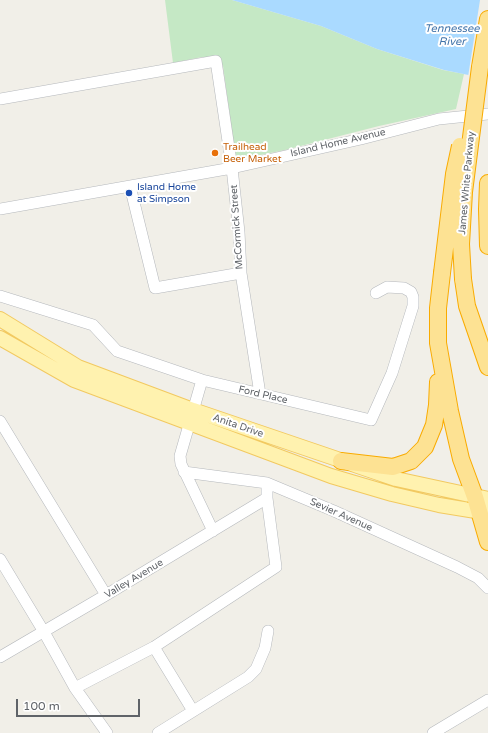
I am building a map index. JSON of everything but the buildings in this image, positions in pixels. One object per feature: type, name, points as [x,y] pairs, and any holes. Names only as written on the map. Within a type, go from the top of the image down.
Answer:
[{"type":"highway","name":"James White Parkway","points":[[488,19],[464,192],[461,244],[463,279],[467,306],[488,368]]},
{"type":"highway","points":[[341,461],[393,467],[412,461],[425,447],[434,425],[437,405],[438,308],[454,174],[468,110],[480,68]]},
{"type":"highway","name":"James White Parkway","points":[[488,183],[486,209],[488,246]]},
{"type":"highway","points":[[438,342],[451,418],[461,459],[482,505],[488,542]]},
{"type":"main road","name":"Anita Drive","points":[[0,319],[78,366],[192,417],[339,479],[439,505],[482,505]]},
{"type":"main road","name":"Anita Drive","points":[[0,338],[74,380],[482,505]]},
{"type":"street","name":"McCormick Street","points":[[0,99],[216,61],[232,168],[239,232],[241,274],[260,394]]},
{"type":"street","name":"Island Home Avenue","points":[[0,210],[232,168],[361,139],[439,119],[488,114]]},
{"type":"street","points":[[130,186],[155,288],[241,274]]},
{"type":"street","name":"Ford Place","points":[[0,296],[93,325],[117,351],[202,380],[371,420],[392,373],[413,306],[413,297],[411,292],[404,288],[387,287],[376,293]]},
{"type":"street","points":[[202,380],[180,456],[184,472],[213,531]]},
{"type":"street","points":[[0,421],[106,595]]},
{"type":"street","name":"Sevier Avenue","points":[[184,472],[267,483],[334,511],[457,567],[478,578],[488,588]]},
{"type":"street","points":[[75,688],[154,648],[276,567],[267,498],[267,483]]},
{"type":"street","name":"Valley Avenue","points":[[0,657],[267,498]]},
{"type":"street","points":[[0,560],[44,632],[75,688],[107,733]]},
{"type":"street","points":[[158,733],[248,677],[256,669],[265,648],[268,631]]},
{"type":"street","points":[[154,648],[193,711]]},
{"type":"street","points":[[433,733],[488,700]]},
{"type":"green space","points":[[165,0],[232,0],[321,26],[377,49],[443,70],[464,74],[456,109],[379,126],[285,150],[236,160],[223,66],[218,58],[202,57],[173,63]]},
{"type":"water","name":"Tennessee River","points":[[232,0],[488,0],[488,79],[444,70],[377,49],[321,26]]},
{"type":"pier","points":[[480,0],[488,0],[488,81],[468,77]]},
{"type":"place","name":"Trailhead Beer Market","points":[[215,153]]},
{"type":"place","name":"Island Home at Simpson","points":[[129,193]]}]
